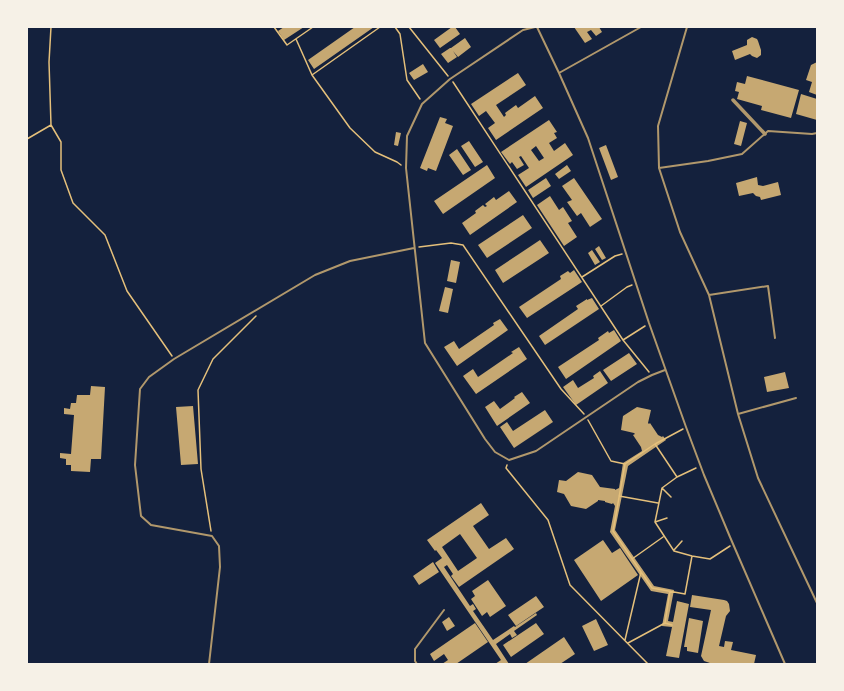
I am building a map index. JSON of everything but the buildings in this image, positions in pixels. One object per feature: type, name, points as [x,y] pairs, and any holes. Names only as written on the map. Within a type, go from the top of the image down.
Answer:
[{"type":"street","points":[[733,100],[765,134]]},
{"type":"lane","points":[[665,370],[638,382],[536,451],[509,460],[495,452],[485,439],[426,343],[406,168],[407,136],[422,104],[450,79],[523,30],[536,27],[559,73],[588,138],[648,323],[686,427],[733,543],[785,664]]},
{"type":"lane","points":[[559,73],[641,27]]},
{"type":"lane","points":[[687,27],[658,126],[659,168],[680,232],[709,296],[738,414],[758,478],[817,603]]},
{"type":"lane","points":[[659,168],[708,161],[742,154],[768,131],[812,134],[817,133]]},
{"type":"lane","points":[[209,664],[220,567],[219,546],[212,536],[151,525],[141,516],[135,465],[140,389],[148,377],[174,359],[315,275],[350,261],[415,248]]},
{"type":"lane","points":[[709,296],[768,286],[775,338]]},
{"type":"lane","points":[[738,414],[796,398]]},
{"type":"lane","points":[[417,664],[415,661],[414,649],[444,610]]},
{"type":"path","points":[[50,27],[49,62],[51,125],[61,142],[60,170],[73,204],[105,235],[127,291],[174,359]]},
{"type":"path","points":[[274,27],[287,45],[313,27]]},
{"type":"path","points":[[312,75],[380,27]]},
{"type":"path","points":[[395,27],[400,34],[407,80],[422,104]]},
{"type":"path","points":[[409,27],[450,79],[623,340],[652,375]]},
{"type":"path","points":[[296,39],[312,75],[350,128],[375,152],[397,162],[406,168]]},
{"type":"path","points":[[27,139],[51,125]]},
{"type":"path","points":[[415,248],[451,243],[462,245],[561,389],[586,417],[611,461],[625,464]]},
{"type":"path","points":[[582,277],[615,256],[625,252]]},
{"type":"path","points":[[601,306],[627,287],[636,284]]},
{"type":"path","points":[[212,536],[202,469],[198,390],[213,359],[255,318],[258,309]]},
{"type":"path","points":[[623,340],[648,323]]},
{"type":"path","points":[[686,427],[655,444],[625,464],[613,531],[652,588],[684,594],[692,556]]},
{"type":"path","points":[[655,444],[677,477]]},
{"type":"path","points":[[509,460],[506,468],[548,520],[570,585],[648,664]]},
{"type":"path","points":[[701,465],[677,477],[662,488],[655,522],[674,551],[692,556],[710,559],[733,543]]},
{"type":"path","points":[[662,488],[671,497]]},
{"type":"path","points":[[619,496],[658,503]]},
{"type":"path","points":[[655,522],[667,518]]},
{"type":"path","points":[[632,559],[664,537]]},
{"type":"path","points":[[674,551],[682,541]]},
{"type":"path","points":[[625,640],[641,572]]},
{"type":"path","points":[[664,623],[670,591]]},
{"type":"path","points":[[628,643],[664,623],[672,625]]}]
